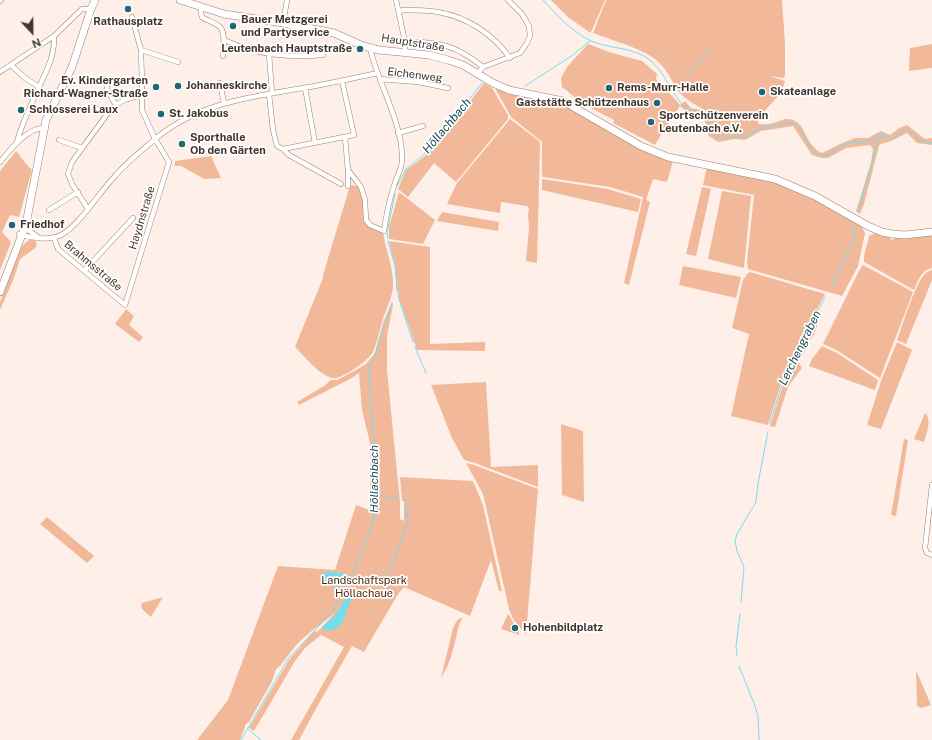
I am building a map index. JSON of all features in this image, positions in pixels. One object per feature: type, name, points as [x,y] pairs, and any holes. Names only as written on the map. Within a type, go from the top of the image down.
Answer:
[{"type":"street","points":[[0,292],[22,232],[44,128],[49,113],[73,64],[90,9],[95,0]]},
{"type":"street","name":"Hauptstraße","points":[[180,0],[232,15],[334,33],[357,44],[370,48],[433,56],[448,60],[463,66],[492,83],[509,90],[563,101],[631,140],[651,150],[678,160],[750,173],[786,183],[815,196],[868,226],[882,232],[905,235],[932,232]]},
{"type":"street","points":[[283,23],[287,0]]},
{"type":"street","points":[[396,0],[405,42],[405,52]]},
{"type":"street","points":[[477,74],[483,67],[520,53],[527,43],[530,31],[526,20],[508,0]]},
{"type":"street","points":[[201,7],[202,17],[220,27],[224,40],[223,56]]},
{"type":"street","points":[[0,72],[54,36],[82,9],[90,9]]},
{"type":"street","points":[[399,11],[438,12],[468,21],[496,41],[510,58]]},
{"type":"street","name":"Haydnstraße","points":[[125,305],[169,162],[155,140],[143,115],[141,105],[141,50],[132,17]]},
{"type":"street","points":[[17,142],[51,61],[54,36]]},
{"type":"street","points":[[224,40],[237,46],[269,54],[296,57],[323,55]]},
{"type":"street","points":[[405,42],[451,46],[473,59],[483,67]]},
{"type":"street","points":[[348,170],[361,187],[365,200],[366,220],[370,224],[384,231],[391,195],[402,165],[401,150],[398,133],[372,59],[370,48]]},
{"type":"street","points":[[141,50],[178,62]]},
{"type":"street","points":[[269,54],[273,130],[280,148],[289,155],[341,184]]},
{"type":"street","points":[[10,65],[39,88]]},
{"type":"street","points":[[22,232],[39,238],[54,238],[66,232],[88,209],[116,175],[155,140],[183,120],[224,103],[378,73]]},
{"type":"street","points":[[105,79],[108,92],[116,105]]},
{"type":"street","name":"Eichenweg","points":[[380,79],[418,82],[448,88]]},
{"type":"street","points":[[280,148],[345,138],[354,135],[342,81]]},
{"type":"street","points":[[220,83],[224,103]]},
{"type":"street","points":[[305,88],[315,143]]},
{"type":"street","points":[[88,209],[68,174],[72,162],[108,113],[116,105],[124,100],[141,95]]},
{"type":"street","points":[[92,107],[108,113]]},
{"type":"street","points":[[398,133],[423,126]]},
{"type":"street","points":[[0,162],[17,142],[36,129],[44,128]]},
{"type":"street","points":[[345,138],[348,186]]},
{"type":"street","points":[[59,140],[82,148]]},
{"type":"street","points":[[49,210],[78,192]]},
{"type":"street","points":[[84,271],[133,218]]},
{"type":"street","name":"Brahmsstraße","points":[[54,238],[58,249],[125,305]]},
{"type":"street","points":[[931,554],[927,553],[925,548],[930,520],[932,485]]},
{"type":"green space","points":[[551,0],[605,0],[591,32],[589,32],[568,17]]},
{"type":"green space","points":[[606,0],[782,0],[785,43],[785,75],[784,78],[770,76],[785,81],[782,92],[758,118],[758,124],[769,124],[785,119],[792,120],[802,127],[811,144],[822,153],[855,138],[868,138],[881,131],[890,135],[899,128],[907,125],[925,139],[932,138],[932,145],[917,143],[907,133],[881,144],[879,146],[860,214],[856,211],[871,163],[873,149],[870,145],[846,148],[828,158],[822,158],[812,155],[793,126],[761,131],[745,140],[735,139],[718,142],[709,136],[705,130],[706,123],[700,116],[689,114],[680,106],[655,145],[613,123],[614,120],[581,103],[562,88],[561,78],[567,67],[588,44],[612,53],[642,61],[657,74],[656,79],[680,105],[685,101],[691,108],[700,110],[708,115],[709,113],[679,92],[663,66],[655,59],[634,48],[593,33]]},
{"type":"green space","points":[[932,44],[932,68],[909,71],[910,48]]},
{"type":"green space","points":[[484,83],[492,88],[508,115],[508,119],[456,182],[434,163],[408,197],[398,189],[406,170],[425,156]]},
{"type":"green space","points":[[497,88],[563,104],[673,161],[667,182],[653,179],[646,200],[650,202],[629,285],[624,283],[643,197],[610,187],[543,177],[542,142],[511,117],[496,90]]},
{"type":"green space","points":[[510,119],[539,141],[540,145],[537,263],[526,261],[529,227],[529,209],[527,206],[501,202],[500,213],[447,204],[457,183]]},
{"type":"green space","points":[[16,151],[32,170],[19,217],[10,215],[2,232],[11,242],[0,270],[0,171]]},
{"type":"green space","points":[[211,156],[221,178],[204,179],[181,166],[175,166],[175,161]]},
{"type":"green space","points":[[707,167],[756,177],[785,185],[815,199],[862,227],[865,233],[858,266],[842,296],[748,269],[747,261],[754,195],[703,185]]},
{"type":"green space","points":[[542,179],[608,189],[641,199],[638,212],[542,190]]},
{"type":"green space","points":[[352,185],[359,187],[364,200],[364,220],[372,227],[383,233],[391,267],[393,287],[373,352],[366,360],[354,369],[342,376],[333,378],[318,370],[295,347],[323,278],[349,189]]},
{"type":"green space","points":[[702,187],[711,189],[696,256],[686,254]]},
{"type":"green space","points":[[722,191],[751,196],[744,268],[708,259]]},
{"type":"green space","points":[[399,192],[435,220],[423,244],[389,239],[389,227]]},
{"type":"green space","points":[[442,212],[499,222],[498,231],[437,221]]},
{"type":"green space","points":[[875,233],[888,236],[893,241],[894,237],[932,234],[932,268],[923,273],[914,290],[864,262],[864,255],[869,236]]},
{"type":"green space","points":[[30,239],[35,240],[37,245],[20,259],[14,278],[0,310],[0,302],[22,246]]},
{"type":"green space","points":[[389,241],[430,247],[430,344],[485,342],[485,351],[417,350],[398,295],[395,265]]},
{"type":"green space","points":[[863,265],[913,292],[880,378],[838,351],[823,344]]},
{"type":"green space","points":[[683,266],[741,277],[736,298],[679,285]]},
{"type":"green space","points":[[932,270],[932,280],[906,344],[897,340],[920,281],[926,273]]},
{"type":"green space","points":[[750,272],[825,294],[782,380],[768,425],[731,416],[749,334],[732,328],[743,280]]},
{"type":"green space","name":"Landschaftspark Höllachaue","points":[[392,302],[393,305],[387,336],[387,370],[400,502],[400,519],[404,521],[404,501],[402,501],[400,477],[473,481],[483,505],[502,591],[499,591],[491,560],[470,616],[404,587],[398,594],[364,652],[352,646],[299,740],[291,740],[344,647],[321,635],[305,648],[295,661],[254,731],[249,728],[289,660],[314,631],[317,632],[335,613],[297,644],[276,669],[272,681],[249,722],[245,725],[240,740],[197,740],[228,700],[278,566],[335,570],[356,505],[370,510],[371,447],[362,410],[359,373],[299,405],[297,402],[324,386],[331,380],[337,380],[366,364],[375,353],[383,323]]},
{"type":"green space","points":[[126,309],[134,316],[129,325],[143,337],[139,342],[115,324]]},
{"type":"green space","points":[[818,315],[820,316],[814,335],[798,362],[802,368],[788,387],[775,427],[770,426],[784,382]]},
{"type":"green space","points":[[897,342],[912,350],[881,429],[867,425],[881,381]]},
{"type":"green space","points":[[822,346],[837,353],[878,380],[875,390],[809,366],[812,359]]},
{"type":"green space","points":[[486,382],[491,467],[538,465],[538,487],[464,460],[452,438],[431,385]]},
{"type":"green space","points":[[925,413],[929,423],[924,442],[914,439]]},
{"type":"green space","points":[[561,424],[583,431],[584,502],[562,495]]},
{"type":"green space","points":[[904,439],[908,440],[896,516],[891,515]]},
{"type":"green space","points":[[466,463],[538,489],[526,635],[513,619],[509,609],[483,494]]},
{"type":"green space","points":[[47,517],[94,556],[87,563],[40,524]]},
{"type":"green space","points":[[163,597],[151,617],[142,609],[142,603]]},
{"type":"green space","points":[[508,614],[519,631],[519,635],[501,629]]},
{"type":"green space","points":[[463,617],[459,626],[450,661],[441,678],[453,628],[457,620]]},
{"type":"green space","points":[[916,670],[931,705],[921,708],[917,706]]},
{"type":"water","points":[[323,572],[343,573],[345,577],[340,586],[336,587],[326,585]]},
{"type":"water","points":[[347,597],[352,599],[342,623],[333,629],[326,631],[323,629],[323,626],[334,617]]},
{"type":"waterway","points":[[543,0],[565,23],[577,33],[591,41],[645,56],[661,72],[680,102],[688,109],[706,117],[714,136],[730,138],[744,137],[765,127],[793,123],[799,127],[812,150],[822,156],[827,155],[841,146],[850,143],[862,143],[882,135],[885,135],[891,139],[905,130],[923,142],[932,143]]},
{"type":"waterway","name":"Höllachbach","points":[[525,86],[573,55],[590,41]]},
{"type":"waterway","points":[[686,76],[710,49]]},
{"type":"waterway","name":"Höllachbach","points":[[397,186],[406,169],[427,152],[482,83]]},
{"type":"waterway","name":"Lerchengraben","points":[[858,211],[876,147],[882,135]]},
{"type":"waterway","name":"Höllachbach","points":[[388,238],[387,233],[395,194]]},
{"type":"waterway","name":"Lerchengraben","points":[[831,287],[855,237],[853,230],[854,225]]},
{"type":"waterway","name":"Höllachbach","points":[[388,241],[395,266],[397,291]]},
{"type":"waterway","points":[[398,296],[413,342]]},
{"type":"waterway","name":"Lerchengraben","points":[[770,423],[783,381],[825,297]]},
{"type":"waterway","name":"Höllachbach","points":[[241,740],[288,659],[332,612],[353,573],[373,522],[375,504],[375,455],[369,381],[370,366],[375,356],[392,303]]},
{"type":"waterway","points":[[415,347],[426,373]]},
{"type":"waterway","name":"Lerchengraben","points":[[741,602],[744,567],[737,551],[735,541],[737,534],[756,502],[758,483],[768,432]]},
{"type":"waterway","points":[[375,493],[388,498],[398,499]]},
{"type":"waterway","points":[[388,575],[405,531],[408,517],[406,500]]},
{"type":"waterway","name":"Lerchengraben","points":[[737,656],[736,646],[740,614]]},
{"type":"waterway","name":"Lerchengraben","points":[[739,666],[758,716],[759,740]]},
{"type":"waterway","points":[[248,729],[261,740]]},
{"type":"place","name":"Rathausplatz","points":[[128,9]]},
{"type":"place","name":"Bauer Metzgerei und Partyservice","points":[[233,26]]},
{"type":"place","name":"Leutenbach Hauptstraße","points":[[360,49]]},
{"type":"place","name":"Johanneskirche","points":[[178,86]]},
{"type":"place","name":"Ev. Kindergarten Richard-Wagner-Straße","points":[[156,87]]},
{"type":"place","name":"Rems-Murr-Halle","points":[[609,88]]},
{"type":"place","name":"Skateanlage","points":[[762,92]]},
{"type":"place","name":"Gaststätte Schützenhaus","points":[[657,103]]},
{"type":"place","name":"Schlosserei Laux","points":[[21,110]]},
{"type":"place","name":"St. Jakobus","points":[[161,114]]},
{"type":"place","name":"Sportschützenverein Leutenbach e.V.","points":[[651,122]]},
{"type":"place","name":"Sporthalle Ob den Gärten","points":[[182,144]]},
{"type":"place","name":"Friedhof","points":[[12,225]]},
{"type":"place","name":"Hohenbildplatz","points":[[515,628]]}]
